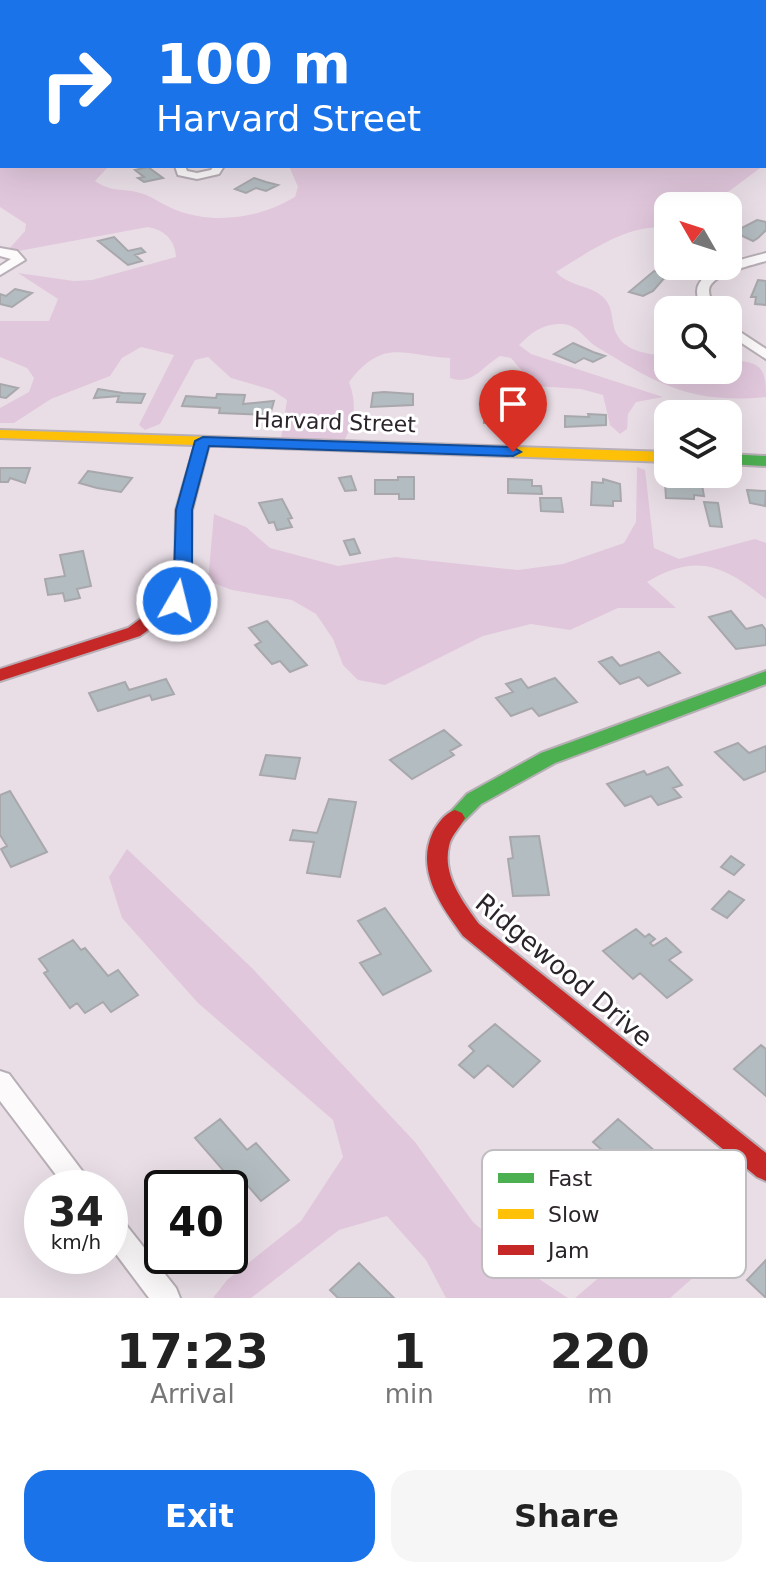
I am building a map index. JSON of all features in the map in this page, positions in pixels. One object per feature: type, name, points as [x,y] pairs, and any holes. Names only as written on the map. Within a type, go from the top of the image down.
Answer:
[{"type":"street","points":[[181,168],[184,174],[201,176],[215,172],[218,168]]},
{"type":"street","points":[[0,252],[13,254],[19,260],[0,271]]},
{"type":"street","points":[[704,296],[703,290],[714,275],[766,257]]},
{"type":"street","points":[[742,338],[766,355]]},
{"type":"street","name":"Harvard Street","points":[[0,434],[654,457]]},
{"type":"street","points":[[0,675],[134,632],[177,601],[183,577],[184,510],[203,441]]},
{"type":"street","points":[[742,460],[766,461]]},
{"type":"street","name":"Ridgewood Drive","points":[[743,1150],[471,930],[441,890],[436,857],[445,828],[454,815],[490,785],[552,756],[766,677]]},
{"type":"street","points":[[0,1082],[68,1170]]},
{"type":"street","name":"Ridgewood Drive","points":[[746,1153],[766,1169]]},
{"type":"street","points":[[128,1248],[166,1298]]},
{"type":"shaded area","points":[[0,168],[107,168],[95,181],[111,188],[141,193],[191,215],[222,218],[267,210],[295,197],[298,187],[290,168],[760,168],[728,192],[654,192],[654,227],[624,234],[556,272],[567,281],[594,291],[605,299],[620,340],[633,349],[654,354],[654,379],[592,344],[573,327],[562,324],[538,330],[519,345],[531,354],[663,397],[636,402],[628,414],[627,429],[620,434],[610,425],[603,395],[581,389],[535,386],[511,358],[500,356],[471,377],[458,380],[450,378],[450,358],[395,352],[373,359],[349,382],[354,412],[344,441],[281,438],[287,400],[272,390],[231,378],[208,357],[195,360],[160,424],[145,430],[139,425],[174,355],[141,347],[122,358],[110,376],[51,399],[14,423],[0,423],[0,408],[29,392],[34,378],[27,368],[0,357],[0,321],[49,321],[58,299],[18,273],[74,281],[92,280],[176,257],[168,237],[148,227],[13,252],[9,249],[25,231],[26,224],[0,207]]},
{"type":"shaded area","points":[[742,361],[759,367],[765,378],[766,397],[696,394],[665,384],[742,384]]},
{"type":"shaded area","points":[[637,467],[645,470],[654,548],[679,559],[755,539],[766,543],[766,599],[723,571],[696,565],[681,567],[647,582],[676,608],[618,608],[570,630],[531,624],[483,636],[385,685],[358,680],[343,665],[333,639],[316,614],[292,600],[232,590],[208,581],[214,514],[246,527],[270,548],[338,566],[395,557],[518,570],[563,564],[624,543],[636,522]]},
{"type":"shaded area","points":[[127,849],[252,968],[415,1142],[473,1222],[482,1230],[482,1278],[538,1278],[568,1298],[446,1298],[426,1260],[387,1216],[339,1230],[251,1298],[213,1298],[235,1274],[248,1274],[248,1263],[301,1221],[343,1157],[333,1120],[198,1003],[122,918],[109,877]]},
{"type":"shaded area","points":[[598,1278],[693,1278],[670,1298],[575,1298]]},
{"type":"building","points":[[149,168],[163,178],[144,182],[138,178],[144,177],[135,170]]},
{"type":"building","points":[[254,178],[278,185],[266,191],[256,188],[246,193],[235,189]]},
{"type":"building","points":[[757,220],[766,222],[766,230],[753,241],[742,236],[742,228]]},
{"type":"building","points":[[114,237],[128,251],[141,248],[145,252],[135,255],[142,261],[128,265],[98,241]]},
{"type":"building","points":[[654,271],[654,280],[663,280],[653,291],[643,296],[629,292]]},
{"type":"building","points":[[758,280],[766,281],[766,305],[755,304],[756,297],[751,297]]},
{"type":"building","points":[[15,289],[32,293],[12,307],[0,304],[0,294],[6,296]]},
{"type":"building","points":[[573,343],[605,356],[593,362],[584,358],[575,363],[554,354]]},
{"type":"building","points":[[0,384],[18,388],[6,398],[0,397]]},
{"type":"building","points":[[98,389],[145,394],[141,403],[117,402],[119,396],[94,398]]},
{"type":"building","points":[[373,393],[413,394],[413,405],[371,407]]},
{"type":"building","points":[[217,394],[245,395],[243,404],[274,401],[270,415],[219,413],[220,408],[182,406],[186,396],[216,398]]},
{"type":"building","points":[[484,412],[514,412],[514,421],[484,423]]},
{"type":"building","points":[[588,414],[606,415],[606,425],[565,427],[565,416],[589,417]]},
{"type":"building","points":[[0,468],[30,468],[25,483],[10,478],[8,482],[0,482]]},
{"type":"building","points":[[88,471],[132,478],[121,492],[79,483]]},
{"type":"building","points":[[351,476],[356,490],[345,491],[339,478]]},
{"type":"building","points":[[398,477],[414,477],[414,499],[399,499],[399,494],[375,494],[375,480],[398,480]]},
{"type":"building","points":[[508,479],[532,480],[532,486],[541,486],[542,494],[508,493]]},
{"type":"building","points":[[603,479],[620,484],[621,501],[613,501],[613,506],[591,505],[592,482],[603,483]]},
{"type":"building","points":[[665,488],[703,488],[704,496],[694,495],[694,499],[666,498]]},
{"type":"building","points":[[747,490],[766,491],[765,506],[750,503]]},
{"type":"building","points":[[540,498],[561,498],[563,512],[541,511]]},
{"type":"building","points":[[282,499],[292,518],[288,519],[292,527],[277,530],[274,522],[269,523],[259,503]]},
{"type":"building","points":[[704,502],[718,503],[722,527],[710,526]]},
{"type":"building","points":[[354,539],[360,553],[350,555],[344,541]]},
{"type":"building","points":[[83,551],[91,586],[77,589],[80,598],[65,601],[63,593],[48,595],[45,579],[65,576],[60,555]]},
{"type":"building","points":[[731,611],[746,629],[762,625],[766,630],[766,645],[736,649],[709,617]]},
{"type":"building","points":[[267,621],[307,665],[290,672],[280,661],[272,664],[255,645],[261,642],[249,628]]},
{"type":"building","points":[[659,652],[680,673],[648,686],[639,677],[620,684],[599,662],[612,657],[620,666]]},
{"type":"building","points":[[555,678],[577,702],[539,716],[532,708],[511,716],[496,698],[513,692],[506,684],[521,679],[528,688]]},
{"type":"building","points":[[166,679],[174,694],[152,700],[150,695],[98,711],[89,693],[125,682],[129,690]]},
{"type":"building","points":[[444,730],[461,745],[450,751],[454,755],[412,779],[390,760]]},
{"type":"building","points":[[738,743],[749,753],[766,746],[766,771],[744,780],[715,752]]},
{"type":"building","points":[[266,755],[300,758],[295,779],[260,775]]},
{"type":"building","points":[[668,767],[682,785],[673,788],[681,797],[658,805],[651,796],[625,806],[607,784],[644,771],[647,775]]},
{"type":"building","points":[[10,791],[47,852],[11,867],[1,849],[7,846],[0,835],[0,795]]},
{"type":"building","points":[[329,799],[356,802],[340,877],[307,873],[314,842],[290,840],[293,830],[317,833]]},
{"type":"building","points":[[539,836],[549,895],[513,896],[508,859],[513,858],[510,837]]},
{"type":"building","points":[[731,856],[744,865],[734,875],[721,867]]},
{"type":"building","points":[[729,891],[744,900],[727,918],[712,909]]},
{"type":"building","points":[[385,908],[431,971],[383,995],[360,963],[381,954],[358,921]]},
{"type":"building","points":[[636,929],[645,937],[649,934],[655,939],[650,943],[653,946],[666,938],[681,952],[669,960],[692,980],[667,998],[640,973],[633,979],[603,951]]},
{"type":"building","points":[[73,940],[81,950],[85,948],[108,976],[118,970],[138,995],[111,1012],[103,1002],[85,1013],[77,1003],[70,1008],[44,973],[48,971],[39,959]]},
{"type":"building","points":[[495,1024],[540,1061],[513,1087],[488,1065],[474,1078],[459,1065],[474,1051],[469,1046]]},
{"type":"building","points":[[761,1045],[766,1049],[766,1096],[734,1069]]},
{"type":"building","points":[[220,1119],[247,1150],[256,1143],[289,1180],[261,1201],[248,1186],[248,1170],[223,1170],[195,1138]]},
{"type":"building","points":[[618,1119],[654,1150],[602,1150],[593,1142]]},
{"type":"building","points":[[766,1260],[766,1298],[747,1280]]},
{"type":"building","points":[[359,1263],[394,1298],[338,1298],[330,1290]]},
{"type":"traffic: fast","points":[[742,460],[766,461]]},
{"type":"traffic: fast","points":[[455,818],[474,799],[548,758],[766,677]]},
{"type":"traffic: slow","points":[[0,434],[654,457]]},
{"type":"traffic: jam","points":[[0,675],[134,632],[177,601],[183,577],[184,510],[203,441]]},
{"type":"traffic: jam","points":[[455,818],[444,832],[438,847],[439,876],[471,930],[743,1150]]},
{"type":"traffic: jam","points":[[746,1153],[766,1169]]},
{"type":"route","points":[[177,601],[183,577],[184,510],[203,441],[513,452]]}]
